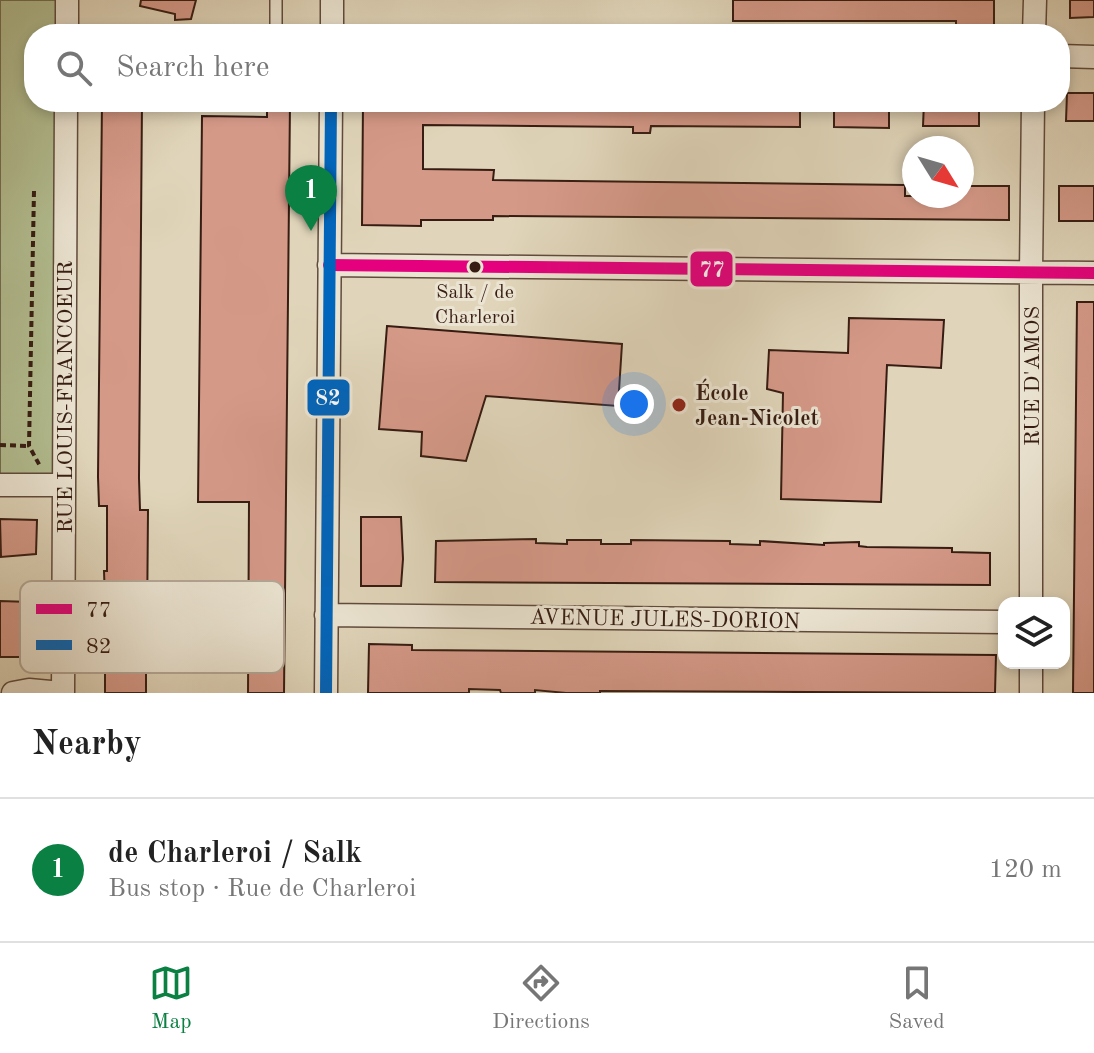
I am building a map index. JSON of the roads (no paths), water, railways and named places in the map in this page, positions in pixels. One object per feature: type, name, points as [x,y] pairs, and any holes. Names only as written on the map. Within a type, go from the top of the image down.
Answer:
[{"type":"street","points":[[67,0],[67,24]]},
{"type":"street","points":[[332,0],[332,24]]},
{"type":"street","points":[[1034,24],[1035,0]]},
{"type":"street","points":[[1070,56],[1094,57]]},
{"type":"street","name":"RUE LOUIS-FRANCOEUR","points":[[59,581],[57,486],[66,112]]},
{"type":"street","points":[[326,693],[331,112]]},
{"type":"street","name":"RUE D'AMOS","points":[[1031,597],[1033,112]]},
{"type":"street","points":[[329,265],[1094,273]]},
{"type":"street","points":[[0,485],[57,486]]},
{"type":"street","name":"AVENUE JULES-DORION","points":[[326,615],[998,622]]},
{"type":"street","points":[[1031,669],[1031,693]]},
{"type":"street","name":"RUE LOUIS-FRANCOEUR","points":[[13,693],[29,690],[62,693],[62,673]]},
{"type":"lane","points":[[276,0],[276,24]]},
{"type":"place","name":"de Charleroi / Salk","points":[[311,231]]},
{"type":"place","name":"Salk / de Charleroi","points":[[475,267]]},
{"type":"place","name":"École Jean-Nicolet","points":[[679,405]]}]
